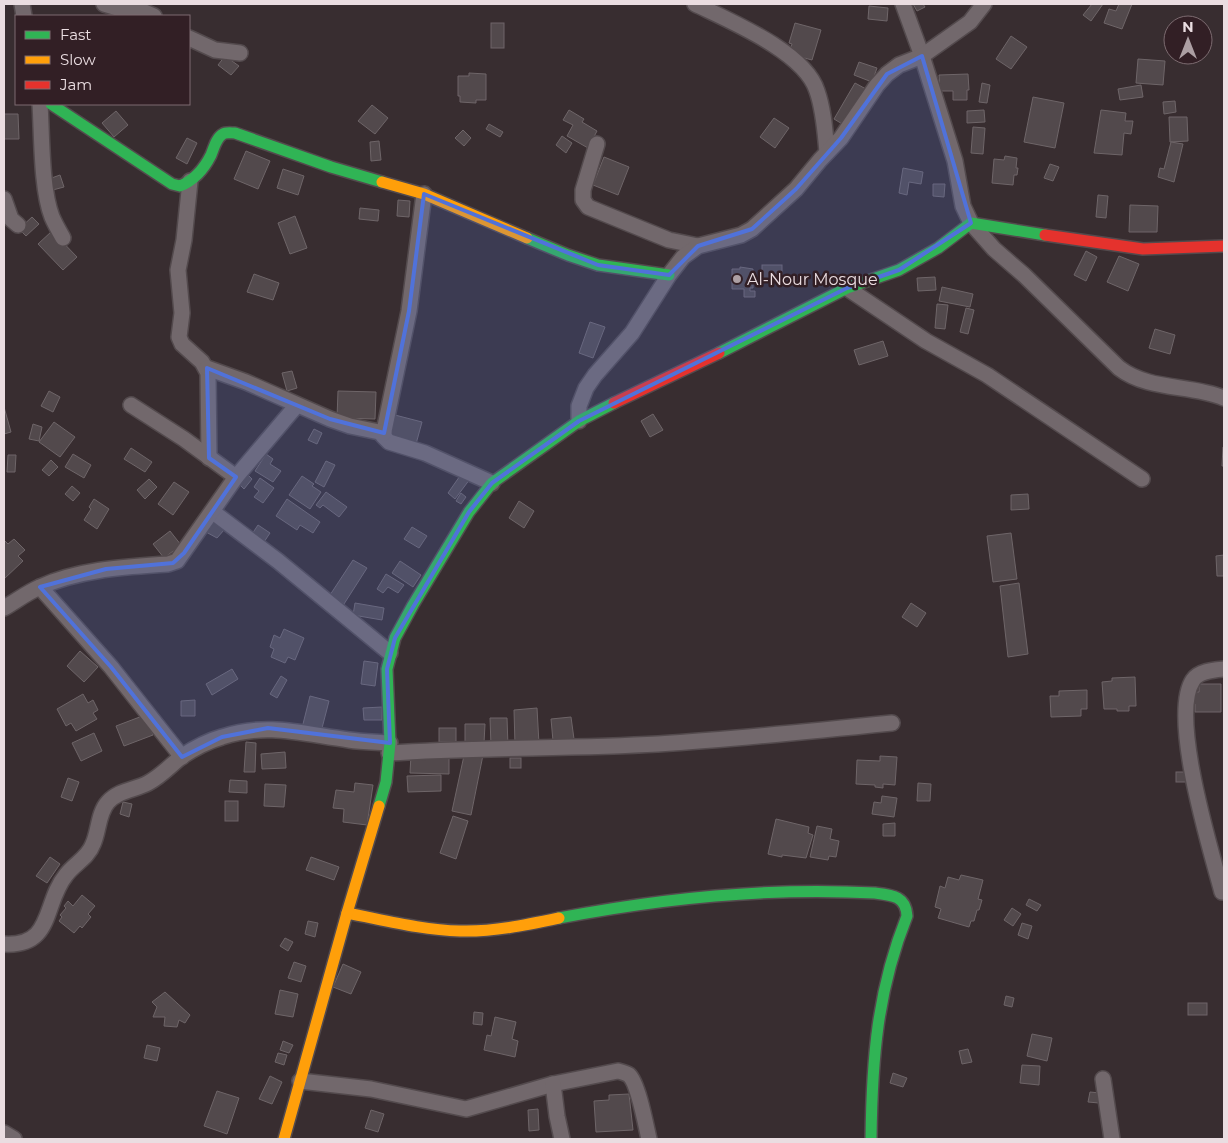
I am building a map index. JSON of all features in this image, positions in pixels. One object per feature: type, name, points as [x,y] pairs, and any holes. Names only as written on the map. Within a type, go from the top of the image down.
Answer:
[{"type":"street","points":[[104,4],[138,9],[152,15]]},
{"type":"street","points":[[695,4],[759,35],[803,68],[817,90],[824,120],[827,152]]},
{"type":"street","points":[[903,4],[922,56],[955,161],[963,206],[971,223],[994,249],[1024,275],[1128,375],[1142,381],[1194,390],[1224,398]]},
{"type":"street","points":[[579,421],[580,406],[586,388],[632,333],[669,275],[683,257],[698,246],[741,235],[752,228],[796,189],[841,138],[877,85],[887,74],[899,65],[922,56],[970,22],[984,4]]},
{"type":"street","points":[[190,38],[215,50],[240,53]]},
{"type":"street","points":[[40,105],[48,199],[52,216],[63,238]]},
{"type":"street","points":[[53,105],[172,184],[180,186],[190,181],[208,161],[219,137],[224,133],[235,133],[331,167],[424,194],[568,255],[598,265],[669,275]]},
{"type":"street","points":[[597,144],[583,190],[583,200],[588,207],[670,240],[698,246]]},
{"type":"street","points":[[190,181],[184,240],[178,270],[182,313],[179,337],[182,344],[207,368],[246,382],[350,426],[384,433]]},
{"type":"street","points":[[424,194],[409,310],[384,438],[389,442],[426,453],[492,483]]},
{"type":"street","points":[[4,199],[11,219],[18,225]]},
{"type":"street","points":[[284,1139],[346,914],[386,782],[390,748],[387,669],[390,653],[413,605],[468,512],[492,483],[579,421],[741,343],[847,288],[899,270],[938,248],[971,223],[1091,243],[1143,249],[1224,246]]},
{"type":"street","points":[[847,288],[926,341],[1022,398],[1142,479]]},
{"type":"street","points":[[207,368],[209,458]]},
{"type":"street","points":[[131,405],[184,439],[236,477]]},
{"type":"street","points":[[4,608],[40,587],[72,576],[106,569],[173,563],[184,553],[236,477],[297,405]]},
{"type":"street","points":[[213,512],[278,561],[390,653]]},
{"type":"street","points":[[40,587],[111,667],[182,757]]},
{"type":"street","points":[[1222,892],[1193,775],[1186,715],[1188,696],[1193,680],[1199,674],[1224,664]]},
{"type":"street","points":[[4,944],[33,939],[41,930],[65,876],[84,858],[93,846],[100,817],[106,803],[116,794],[148,783],[169,769],[182,757],[222,736],[268,728],[390,748],[431,750],[657,744],[892,723]]},
{"type":"street","points":[[346,914],[432,928],[475,931],[506,929],[570,916],[674,901],[756,892],[834,891],[892,896],[902,900],[907,909],[907,916],[890,958],[873,1049],[871,1139]]},
{"type":"street","points":[[300,1081],[371,1089],[466,1109],[553,1084],[618,1071],[628,1074],[635,1087],[649,1139]]},
{"type":"street","points":[[1103,1079],[1112,1139]]},
{"type":"street","points":[[553,1084],[562,1139]]},
{"type":"street","points":[[4,1134],[14,1139]]},
{"type":"highlighted area","points":[[922,56],[971,223],[899,270],[847,288],[579,421],[492,483],[469,512],[395,638],[387,669],[390,743],[268,728],[222,737],[182,757],[111,667],[40,587],[106,569],[173,563],[184,553],[236,477],[209,458],[207,368],[330,419],[384,433],[409,311],[424,194],[598,265],[669,275],[698,246],[752,229],[796,189],[841,138],[887,74]]},
{"type":"building","points":[[913,4],[923,4],[925,7],[917,11]]},
{"type":"building","points":[[1092,4],[1103,4],[1091,21],[1083,15]]},
{"type":"building","points":[[1119,4],[1132,4],[1122,29],[1104,23],[1109,9],[1116,11]]},
{"type":"building","points":[[869,6],[888,8],[887,21],[868,19]]},
{"type":"building","points":[[491,23],[504,23],[504,48],[491,48]]},
{"type":"building","points":[[795,23],[821,30],[812,60],[789,54],[792,44],[789,43]]},
{"type":"building","points":[[1011,36],[1027,47],[1011,69],[996,59]]},
{"type":"building","points":[[225,56],[239,66],[231,75],[218,65]]},
{"type":"building","points":[[1138,59],[1163,61],[1163,65],[1165,65],[1163,85],[1136,83]]},
{"type":"building","points":[[859,62],[877,68],[872,82],[854,75]]},
{"type":"building","points":[[469,73],[486,74],[486,100],[476,100],[476,103],[460,102],[460,96],[458,96],[458,76],[469,76]]},
{"type":"building","points":[[968,74],[969,90],[967,90],[967,100],[953,100],[953,91],[940,91],[939,75]]},
{"type":"building","points":[[855,83],[866,89],[844,125],[834,119]]},
{"type":"building","points":[[982,83],[990,85],[987,103],[979,102]]},
{"type":"building","points":[[1141,85],[1143,97],[1120,100],[1118,89]]},
{"type":"building","points":[[1033,97],[1064,103],[1055,148],[1024,142]]},
{"type":"building","points":[[1175,101],[1176,112],[1164,114],[1163,102]]},
{"type":"building","points":[[372,105],[388,118],[375,134],[358,121]]},
{"type":"building","points":[[569,110],[584,119],[582,122],[597,131],[588,148],[567,136],[573,125],[563,120]]},
{"type":"building","points":[[984,110],[985,122],[967,123],[967,111]]},
{"type":"building","points":[[1101,110],[1126,113],[1125,121],[1133,121],[1131,134],[1124,133],[1122,155],[1094,153]]},
{"type":"building","points":[[116,111],[128,125],[114,137],[102,123]]},
{"type":"building","points":[[4,114],[18,114],[19,139],[4,139]]},
{"type":"building","points":[[1169,117],[1187,117],[1188,141],[1170,142]]},
{"type":"building","points":[[774,118],[789,128],[775,148],[760,137]]},
{"type":"building","points":[[489,124],[503,132],[500,137],[486,129]]},
{"type":"building","points":[[973,127],[985,128],[983,154],[971,153]]},
{"type":"building","points":[[463,130],[471,138],[464,146],[455,138]]},
{"type":"building","points":[[562,136],[572,143],[566,153],[556,145]]},
{"type":"building","points":[[187,138],[197,143],[187,164],[176,158]]},
{"type":"building","points":[[379,141],[381,160],[371,161],[370,142]]},
{"type":"building","points":[[1171,142],[1183,144],[1174,182],[1158,177],[1160,168],[1164,169]]},
{"type":"building","points":[[246,151],[270,161],[258,189],[234,179]]},
{"type":"building","points":[[1005,156],[1017,158],[1017,175],[1014,175],[1013,185],[992,183],[994,159],[1004,160]]},
{"type":"building","points":[[604,157],[629,167],[618,195],[593,185]]},
{"type":"building","points":[[1050,164],[1059,167],[1053,181],[1044,178]]},
{"type":"building","points":[[903,168],[923,172],[921,184],[909,182],[907,195],[899,193]]},
{"type":"building","points":[[283,169],[304,176],[298,195],[277,188]]},
{"type":"building","points":[[60,175],[64,187],[49,191],[46,180]]},
{"type":"building","points":[[933,184],[945,184],[944,197],[933,196]]},
{"type":"building","points":[[1098,195],[1108,196],[1106,218],[1096,217]]},
{"type":"building","points":[[398,200],[410,201],[409,217],[397,216]]},
{"type":"building","points":[[1130,205],[1158,206],[1157,232],[1129,232]]},
{"type":"building","points":[[360,208],[379,210],[378,221],[359,219]]},
{"type":"building","points":[[295,216],[307,248],[290,254],[278,223]]},
{"type":"building","points":[[32,217],[39,224],[26,236],[19,229]]},
{"type":"building","points":[[52,231],[77,257],[63,270],[38,244]]},
{"type":"building","points":[[1086,251],[1097,257],[1086,281],[1074,275]]},
{"type":"building","points":[[1119,256],[1139,264],[1128,291],[1107,282]]},
{"type":"building","points":[[762,265],[782,265],[782,281],[762,281]]},
{"type":"building","points":[[740,267],[753,269],[753,288],[750,288],[750,291],[755,291],[755,297],[744,297],[744,289],[732,289],[732,269],[740,269]]},
{"type":"building","points":[[254,274],[279,283],[273,300],[247,292]]},
{"type":"building","points":[[935,277],[936,290],[918,291],[917,278]]},
{"type":"building","points":[[942,287],[973,294],[970,307],[939,301]]},
{"type":"building","points":[[937,304],[948,305],[945,329],[935,328]]},
{"type":"building","points":[[966,308],[974,310],[968,334],[960,332]]},
{"type":"building","points":[[590,322],[605,327],[593,358],[579,353]]},
{"type":"building","points":[[1155,329],[1175,335],[1170,354],[1149,348]]},
{"type":"building","points":[[883,341],[888,356],[859,365],[854,350]]},
{"type":"building","points":[[292,371],[297,388],[287,391],[282,373]]},
{"type":"building","points":[[49,391],[60,397],[53,412],[41,406]]},
{"type":"building","points":[[338,391],[376,392],[375,419],[337,418]]},
{"type":"building","points":[[4,407],[11,432],[4,434]]},
{"type":"building","points":[[653,414],[663,430],[650,437],[641,421]]},
{"type":"building","points":[[395,415],[422,422],[416,444],[390,437]]},
{"type":"building","points":[[54,422],[75,437],[60,457],[39,442]]},
{"type":"building","points":[[33,424],[42,427],[39,441],[29,439]]},
{"type":"building","points":[[314,429],[322,433],[317,444],[308,440]]},
{"type":"building","points":[[1223,447],[1224,466],[1222,466]]},
{"type":"building","points":[[131,448],[152,462],[145,472],[124,459]]},
{"type":"building","points":[[73,454],[91,465],[84,478],[65,467]]},
{"type":"building","points":[[266,454],[273,459],[270,464],[281,471],[273,482],[255,471]]},
{"type":"building","points":[[8,455],[16,455],[15,472],[7,472]]},
{"type":"building","points":[[51,460],[58,467],[49,476],[42,470]]},
{"type":"building","points":[[326,461],[335,465],[324,487],[315,482]]},
{"type":"building","points":[[462,473],[470,479],[455,499],[448,493]]},
{"type":"building","points":[[247,474],[252,479],[244,489],[238,483]]},
{"type":"building","points":[[302,476],[314,484],[312,486],[321,492],[310,509],[289,495]]},
{"type":"building","points":[[260,478],[274,488],[263,503],[254,497],[259,491],[254,487]]},
{"type":"building","points":[[149,479],[157,487],[145,499],[137,490]]},
{"type":"building","points":[[174,482],[189,492],[173,515],[158,504]]},
{"type":"building","points":[[72,486],[80,493],[73,501],[65,494]]},
{"type":"building","points":[[326,492],[347,507],[339,517],[323,505],[320,508],[316,505]]},
{"type":"building","points":[[461,493],[466,497],[461,504],[456,501]]},
{"type":"building","points":[[1028,494],[1029,509],[1011,510],[1011,495]]},
{"type":"building","points":[[94,499],[109,509],[97,529],[84,520],[91,509],[89,507]]},
{"type":"building","points":[[287,499],[320,522],[313,533],[300,525],[297,530],[276,516]]},
{"type":"building","points":[[519,501],[534,511],[524,528],[509,518]]},
{"type":"building","points":[[213,522],[224,530],[217,538],[206,532]]},
{"type":"building","points":[[258,525],[270,533],[262,545],[250,537]]},
{"type":"building","points":[[412,527],[427,536],[419,548],[404,539]]},
{"type":"building","points":[[170,531],[181,545],[164,558],[153,544]]},
{"type":"building","points":[[1011,533],[1017,579],[993,582],[987,536]]},
{"type":"building","points":[[14,539],[25,550],[18,556],[23,561],[4,579],[4,540],[8,544]]},
{"type":"building","points":[[1224,555],[1224,576],[1217,576],[1216,556]]},
{"type":"building","points":[[353,560],[367,568],[344,604],[330,595]]},
{"type":"building","points":[[400,561],[421,575],[413,587],[392,573]]},
{"type":"building","points":[[386,574],[404,585],[398,593],[388,587],[383,593],[377,589]]},
{"type":"building","points":[[1019,583],[1028,654],[1008,657],[1000,586]]},
{"type":"building","points":[[355,603],[384,608],[382,620],[353,615]]},
{"type":"building","points":[[911,603],[926,613],[917,627],[902,617]]},
{"type":"building","points":[[284,629],[304,638],[295,660],[288,657],[285,663],[271,657],[274,649],[270,647],[274,635],[280,638]]},
{"type":"building","points":[[80,651],[98,667],[84,682],[67,666]]},
{"type":"building","points":[[364,661],[378,663],[375,686],[361,684]]},
{"type":"building","points":[[232,669],[238,679],[212,695],[206,684]]},
{"type":"building","points":[[281,676],[287,680],[277,698],[270,694]]},
{"type":"building","points":[[1135,677],[1136,706],[1129,706],[1129,711],[1104,709],[1102,682],[1112,681],[1112,678]]},
{"type":"building","points":[[1199,684],[1221,684],[1221,712],[1195,712],[1195,704],[1191,704],[1191,692],[1199,692]]},
{"type":"building","points":[[1087,690],[1087,709],[1081,709],[1081,716],[1051,717],[1050,696],[1059,696],[1059,691]]},
{"type":"building","points":[[83,694],[88,703],[93,700],[98,710],[93,713],[97,719],[76,731],[71,723],[66,726],[57,709]]},
{"type":"building","points":[[310,696],[329,701],[321,732],[302,728]]},
{"type":"building","points":[[195,700],[195,716],[181,716],[181,701]]},
{"type":"building","points":[[382,707],[382,720],[364,720],[363,708]]},
{"type":"building","points":[[537,708],[539,744],[515,745],[514,710]]},
{"type":"building","points":[[145,715],[153,735],[124,746],[116,726]]},
{"type":"building","points":[[571,717],[574,739],[553,741],[551,719]]},
{"type":"building","points":[[490,718],[507,718],[508,746],[491,746]]},
{"type":"building","points":[[465,724],[485,724],[484,743],[465,742]]},
{"type":"building","points":[[439,728],[456,728],[456,742],[439,742]]},
{"type":"building","points":[[94,733],[102,751],[81,761],[72,743]]},
{"type":"building","points":[[246,742],[256,743],[255,772],[244,772]]},
{"type":"building","points":[[465,751],[483,755],[471,815],[452,811]]},
{"type":"building","points":[[285,752],[286,768],[262,769],[261,754]]},
{"type":"building","points":[[411,755],[449,756],[449,774],[410,773]]},
{"type":"building","points":[[880,756],[897,757],[895,785],[883,784],[883,788],[875,787],[875,785],[856,784],[857,760],[880,761]]},
{"type":"building","points":[[510,758],[521,758],[521,768],[510,768]]},
{"type":"building","points":[[1176,772],[1187,772],[1187,782],[1176,782]]},
{"type":"building","points":[[441,775],[441,791],[408,792],[407,776]]},
{"type":"building","points":[[68,778],[79,782],[72,801],[61,797]]},
{"type":"building","points":[[230,780],[247,781],[247,793],[229,792]]},
{"type":"building","points":[[355,783],[373,785],[367,825],[343,822],[344,809],[333,808],[336,790],[354,792]]},
{"type":"building","points":[[918,783],[931,784],[930,801],[917,801]]},
{"type":"building","points":[[265,784],[286,785],[284,807],[264,806]]},
{"type":"building","points":[[882,796],[897,798],[894,817],[872,814],[874,802],[881,803]]},
{"type":"building","points":[[225,801],[238,801],[238,821],[225,821]]},
{"type":"building","points":[[123,802],[132,804],[129,817],[120,814]]},
{"type":"building","points":[[453,816],[468,821],[456,859],[440,853]]},
{"type":"building","points":[[776,819],[809,827],[808,833],[813,835],[806,858],[782,855],[782,857],[768,854]]},
{"type":"building","points":[[895,823],[895,836],[883,836],[883,824]]},
{"type":"building","points":[[817,826],[832,829],[830,839],[839,841],[836,857],[829,856],[828,860],[810,857]]},
{"type":"building","points":[[50,857],[60,864],[47,883],[36,876]]},
{"type":"building","points":[[311,857],[339,867],[334,880],[306,870]]},
{"type":"building","points":[[961,875],[983,880],[978,899],[982,900],[974,921],[971,921],[969,927],[938,918],[941,909],[935,907],[940,886],[945,888],[948,877],[959,880]]},
{"type":"building","points":[[82,895],[95,906],[88,914],[91,917],[82,928],[80,926],[74,933],[59,921],[62,917],[60,915],[66,908],[64,906],[68,901],[73,906]]},
{"type":"building","points":[[1029,899],[1041,905],[1037,911],[1026,905]]},
{"type":"building","points":[[1012,908],[1021,914],[1013,926],[1004,920]]},
{"type":"building","points":[[308,921],[318,923],[315,937],[305,934]]},
{"type":"building","points":[[1022,923],[1032,926],[1028,939],[1018,935]]},
{"type":"building","points":[[285,938],[293,942],[288,951],[280,946]]},
{"type":"building","points":[[294,962],[306,966],[301,982],[288,978]]},
{"type":"building","points":[[343,964],[361,972],[351,994],[333,987]]},
{"type":"building","points":[[280,990],[298,994],[293,1017],[275,1014]]},
{"type":"building","points":[[165,992],[190,1015],[185,1023],[179,1020],[177,1027],[164,1026],[165,1017],[153,1017],[157,1007],[152,1002]]},
{"type":"building","points":[[1006,996],[1014,998],[1012,1007],[1004,1005]]},
{"type":"building","points":[[1188,1003],[1207,1003],[1207,1015],[1188,1015]]},
{"type":"building","points":[[474,1012],[483,1013],[482,1025],[473,1024]]},
{"type":"building","points":[[495,1017],[516,1022],[512,1039],[518,1041],[515,1057],[484,1050],[487,1035],[491,1036]]},
{"type":"building","points":[[1032,1034],[1052,1038],[1047,1061],[1027,1056]]},
{"type":"building","points":[[283,1041],[293,1045],[289,1053],[280,1050]]},
{"type":"building","points":[[147,1045],[160,1048],[157,1061],[144,1058]]},
{"type":"building","points":[[968,1049],[972,1062],[962,1064],[959,1051]]},
{"type":"building","points":[[278,1053],[287,1055],[284,1065],[275,1062]]},
{"type":"building","points":[[1022,1065],[1040,1066],[1039,1085],[1020,1083]]},
{"type":"building","points":[[893,1073],[907,1078],[903,1087],[890,1083]]},
{"type":"building","points":[[270,1076],[282,1082],[272,1104],[259,1099]]},
{"type":"building","points":[[217,1091],[239,1098],[227,1134],[204,1126]]},
{"type":"building","points":[[1090,1092],[1100,1093],[1099,1103],[1088,1102]]},
{"type":"building","points":[[629,1094],[633,1130],[596,1132],[594,1101],[609,1100],[609,1095]]},
{"type":"building","points":[[538,1109],[539,1130],[529,1131],[528,1110]]},
{"type":"building","points":[[371,1110],[384,1114],[378,1132],[365,1128]]},
{"type":"traffic: fast","points":[[53,105],[172,184],[180,186],[190,181],[202,169],[219,138],[226,133],[235,133],[331,167],[382,182]]},
{"type":"traffic: fast","points":[[719,353],[847,288],[899,270],[938,248],[971,223],[1045,235]]},
{"type":"traffic: fast","points":[[527,238],[598,265],[669,275]]},
{"type":"traffic: fast","points":[[379,806],[386,782],[390,743],[387,669],[395,638],[413,605],[469,512],[492,483],[579,421],[614,403]]},
{"type":"traffic: fast","points":[[559,918],[637,905],[756,893],[875,893],[892,896],[901,900],[906,909],[907,916],[889,971],[878,1026],[873,1081],[871,1139]]},
{"type":"traffic: slow","points":[[382,182],[424,194],[527,238]]},
{"type":"traffic: slow","points":[[284,1139],[379,806]]},
{"type":"traffic: slow","points":[[347,913],[417,927],[460,931],[497,929],[559,918]]},
{"type":"traffic: jam","points":[[1045,235],[1143,249],[1224,246]]},
{"type":"traffic: jam","points":[[614,403],[719,353]]},
{"type":"place","name":"Al-Nour Mosque","points":[[737,279]]}]
